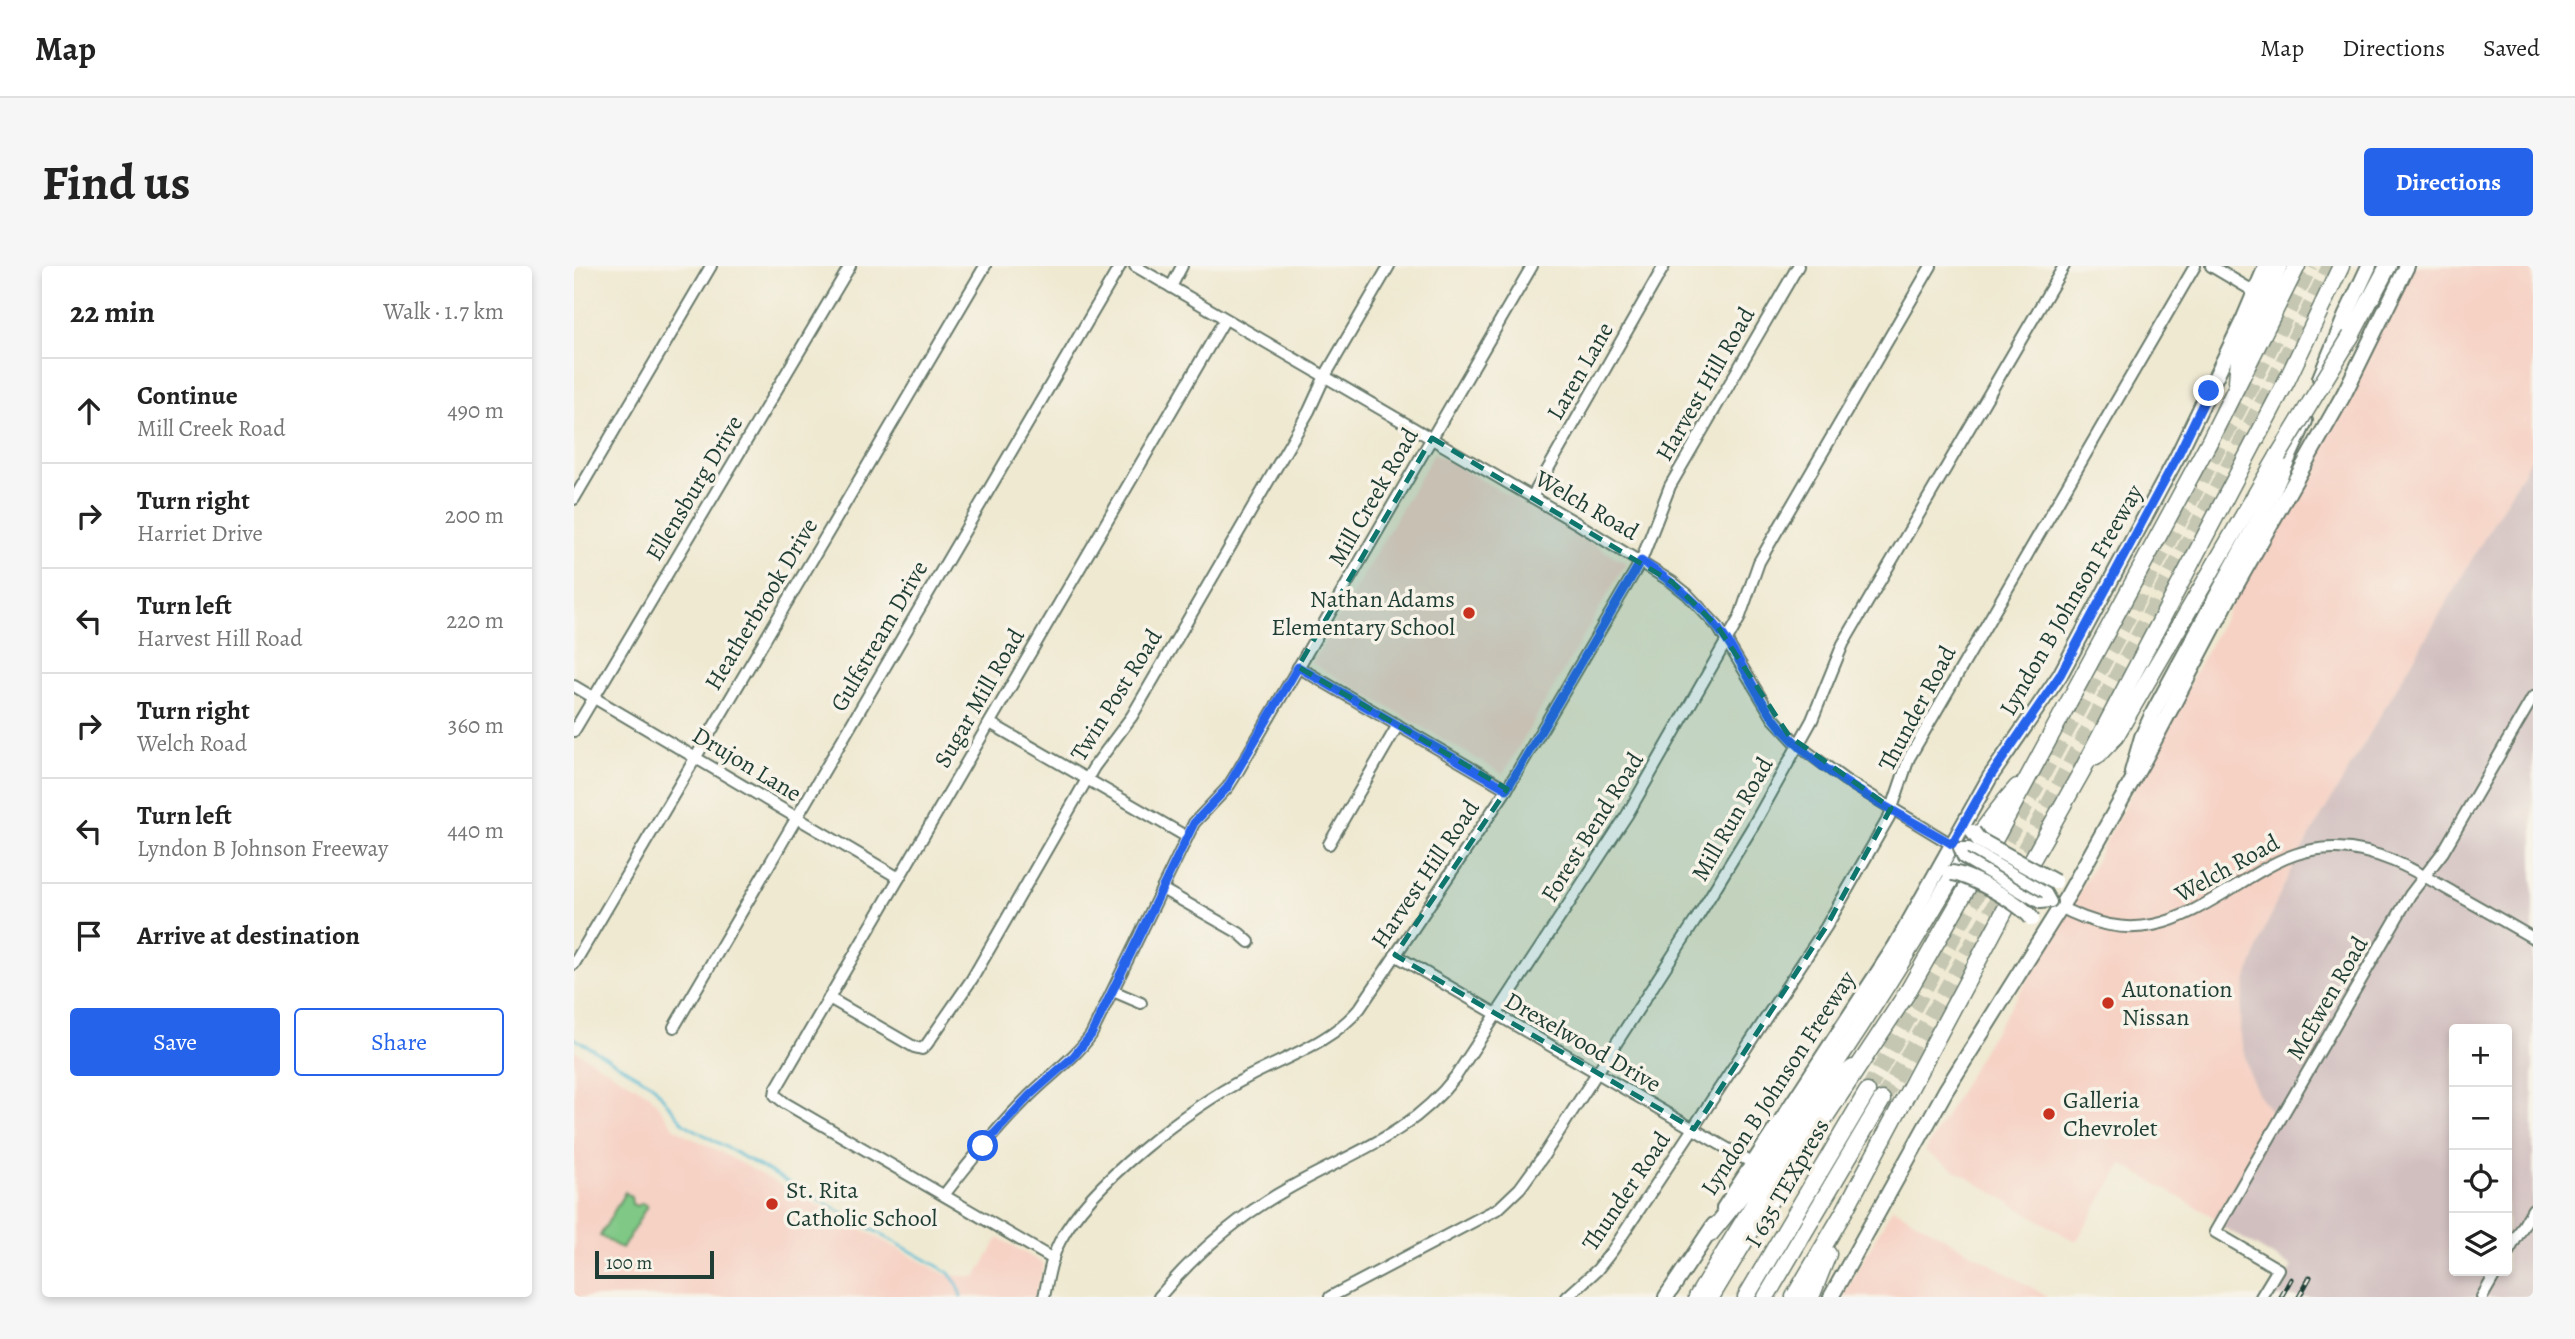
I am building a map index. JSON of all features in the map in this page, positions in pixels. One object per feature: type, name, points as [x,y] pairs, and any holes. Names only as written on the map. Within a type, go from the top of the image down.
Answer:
[{"type":"highway","points":[[2236,390],[2239,359],[2279,266]]},
{"type":"highway","name":"Lyndon B Johnson Freeway","points":[[1711,1297],[1758,1219],[1866,1057],[1945,927],[2035,766],[2236,390],[2297,266]]},
{"type":"highway","points":[[1794,1297],[1845,1210],[2026,869],[2082,771],[2287,380],[2341,266]]},
{"type":"highway","points":[[2082,771],[2115,737],[2351,336],[2388,266]]},
{"type":"highway","points":[[1710,1234],[1745,1192],[1858,1029],[1997,808],[2035,766]]},
{"type":"highway","points":[[1697,1297],[1736,1230],[1835,1082],[1866,1057]]},
{"type":"highway","name":"I 635 TEXpress","points":[[1746,1297],[1867,1091]]},
{"type":"highway","name":"I 635 TEXpress","points":[[1766,1297],[1882,1100]]},
{"type":"highway","points":[[1811,1297],[1845,1210]]},
{"type":"main road","name":"Lyndon B Johnson Freeway","points":[[1667,1297],[1896,945],[1955,846],[1978,797],[2034,716],[2076,646],[2177,457],[2266,266]]},
{"type":"main road","points":[[2130,784],[2134,758],[2142,737],[2288,462],[2329,352],[2369,266]]},
{"type":"main road","points":[[1831,1297],[1946,1090],[2027,961],[2055,904],[2084,868],[2230,596],[2344,394],[2407,266]]},
{"type":"main road","points":[[1978,797],[1972,814],[1973,832],[1979,840],[2055,882],[2068,879],[2084,868]]},
{"type":"main road","points":[[1934,878],[1950,873],[1965,876],[2023,909],[2032,919],[2034,935],[2027,961]]},
{"type":"street","points":[[574,499],[711,266]]},
{"type":"street","name":"Ellensburg Drive","points":[[574,731],[850,266]]},
{"type":"street","name":"Heatherbrook Drive","points":[[574,964],[985,266]]},
{"type":"street","name":"Gulfstream Drive","points":[[674,1027],[1120,266]]},
{"type":"street","name":"Welch Road","points":[[1135,266],[1641,561],[1687,594],[1718,627],[1773,718],[1799,746],[1831,771],[1891,808],[1955,846],[1969,848],[2046,893],[2055,904],[2102,924],[2126,928],[2152,926],[2186,915],[2276,861],[2320,848],[2354,849],[2375,853],[2424,876],[2533,938]]},
{"type":"street","points":[[1171,287],[1182,266]]},
{"type":"street","name":"Twin Post Road","points":[[829,998],[914,1048],[922,1049],[934,1035],[971,979],[1088,779],[1132,716],[1309,411],[1325,376],[1388,266]]},
{"type":"street","name":"Mill Creek Road","points":[[944,1195],[971,1159],[1013,1113],[1083,1046],[1113,991],[1186,837],[1203,811],[1227,788],[1532,266]]},
{"type":"street","name":"Laren Lane","points":[[1532,497],[1664,266]]},
{"type":"street","name":"Harvest Hill Road","points":[[1044,1297],[1053,1259],[1069,1225],[1139,1153],[1212,1098],[1338,1031],[1360,1008],[1507,789],[1641,561],[1670,486],[1798,266]]},
{"type":"street","name":"Forest Bend Road","points":[[1159,1297],[1211,1243],[1289,1188],[1389,1137],[1428,1108],[1456,1076],[1607,848],[1727,642],[1744,607],[1759,562],[1931,266]]},
{"type":"street","name":"Mill Run Road","points":[[1331,1297],[1477,1222],[1507,1202],[1544,1155],[1697,918],[1799,746],[1843,644],[2064,266]]},
{"type":"street","name":"Thunder Road","points":[[1567,1297],[1597,1270],[1612,1251],[1826,927],[1889,817],[1909,758],[2195,266]]},
{"type":"street","points":[[2211,266],[2255,292]]},
{"type":"street","name":"Sugar Mill Road","points":[[944,1195],[779,1099],[775,1095],[776,1089],[1225,319]]},
{"type":"street","points":[[1298,667],[1507,789]]},
{"type":"street","name":"Drujon Lane","points":[[574,686],[900,878]]},
{"type":"street","name":"McEwen Road","points":[[2261,1297],[2278,1269],[2215,1232],[2410,894],[2444,852],[2533,697]]},
{"type":"street","points":[[989,723],[1186,837]]},
{"type":"street","points":[[1329,844],[1398,725]]},
{"type":"street","points":[[1162,889],[1249,942]]},
{"type":"street","name":"Drexelwood Drive","points":[[1395,955],[1752,1163]]},
{"type":"street","points":[[1113,991],[1141,1003]]},
{"type":"street","points":[[944,1195],[1053,1259]]},
{"type":"street","points":[[2512,1245],[2533,1209]]},
{"type":"street","points":[[2482,1297],[2494,1276]]},
{"type":"highlighted area","points":[[1432,438],[1672,582],[1718,627],[1789,736],[1891,808],[1826,927],[1694,1129],[1395,955],[1507,789],[1298,667]]},
{"type":"shaded area","points":[[2410,266],[2533,266],[2533,455],[2294,863],[2266,926],[2246,982],[2240,1012],[2240,1037],[2250,1076],[2260,1097],[2274,1116],[2215,1218],[2122,1164],[2076,1242],[1925,1152],[1987,1043],[2057,934]]},
{"type":"shaded area","name":"Nathan Adams Elementary School","points":[[1434,453],[1626,563],[1503,774],[1312,663]]},
{"type":"shaded area","points":[[2533,455],[2533,1297],[2275,1297],[2292,1267],[2213,1221],[2274,1116],[2260,1097],[2250,1076],[2240,1037],[2240,1012],[2246,982],[2266,926],[2294,863]]},
{"type":"shaded area","points":[[574,1050],[650,1095],[674,1127],[689,1137],[946,1275],[976,1277],[999,1238],[1044,1264],[1035,1297],[574,1297]]},
{"type":"shaded area","points":[[1893,1208],[2048,1297],[1842,1297]]},
{"type":"green space","points":[[625,1192],[631,1197],[632,1204],[637,1206],[642,1203],[647,1206],[622,1249],[600,1236]]},
{"type":"waterway","points":[[574,1038],[653,1085],[683,1123],[948,1272],[958,1285],[961,1297]]},
{"type":"tunnel","points":[[1867,1092],[2126,621],[2238,411],[2310,266]]},
{"type":"tunnel","points":[[1882,1100],[2035,830],[2276,377],[2330,266]]},
{"type":"railway","points":[[2299,1297],[2310,1277]]},
{"type":"railway","points":[[2281,1297],[2291,1279]]},
{"type":"place","name":"Nathan Adams Elementary School","points":[[1469,613]]},
{"type":"place","name":"Autonation Nissan","points":[[2108,1003]]},
{"type":"place","name":"Galleria Chevrolet","points":[[2049,1114]]},
{"type":"place","name":"St. Rita Catholic School","points":[[772,1204]]},
{"type":"route","points":[[983,1146],[1030,1095],[1073,1057],[1091,1035],[1186,837],[1203,811],[1227,788],[1298,667],[1507,789],[1641,561],[1687,594],[1718,627],[1760,699],[1773,718],[1799,746],[1844,780],[1952,844],[1990,777],[2060,675],[2177,457],[2209,391]]}]
